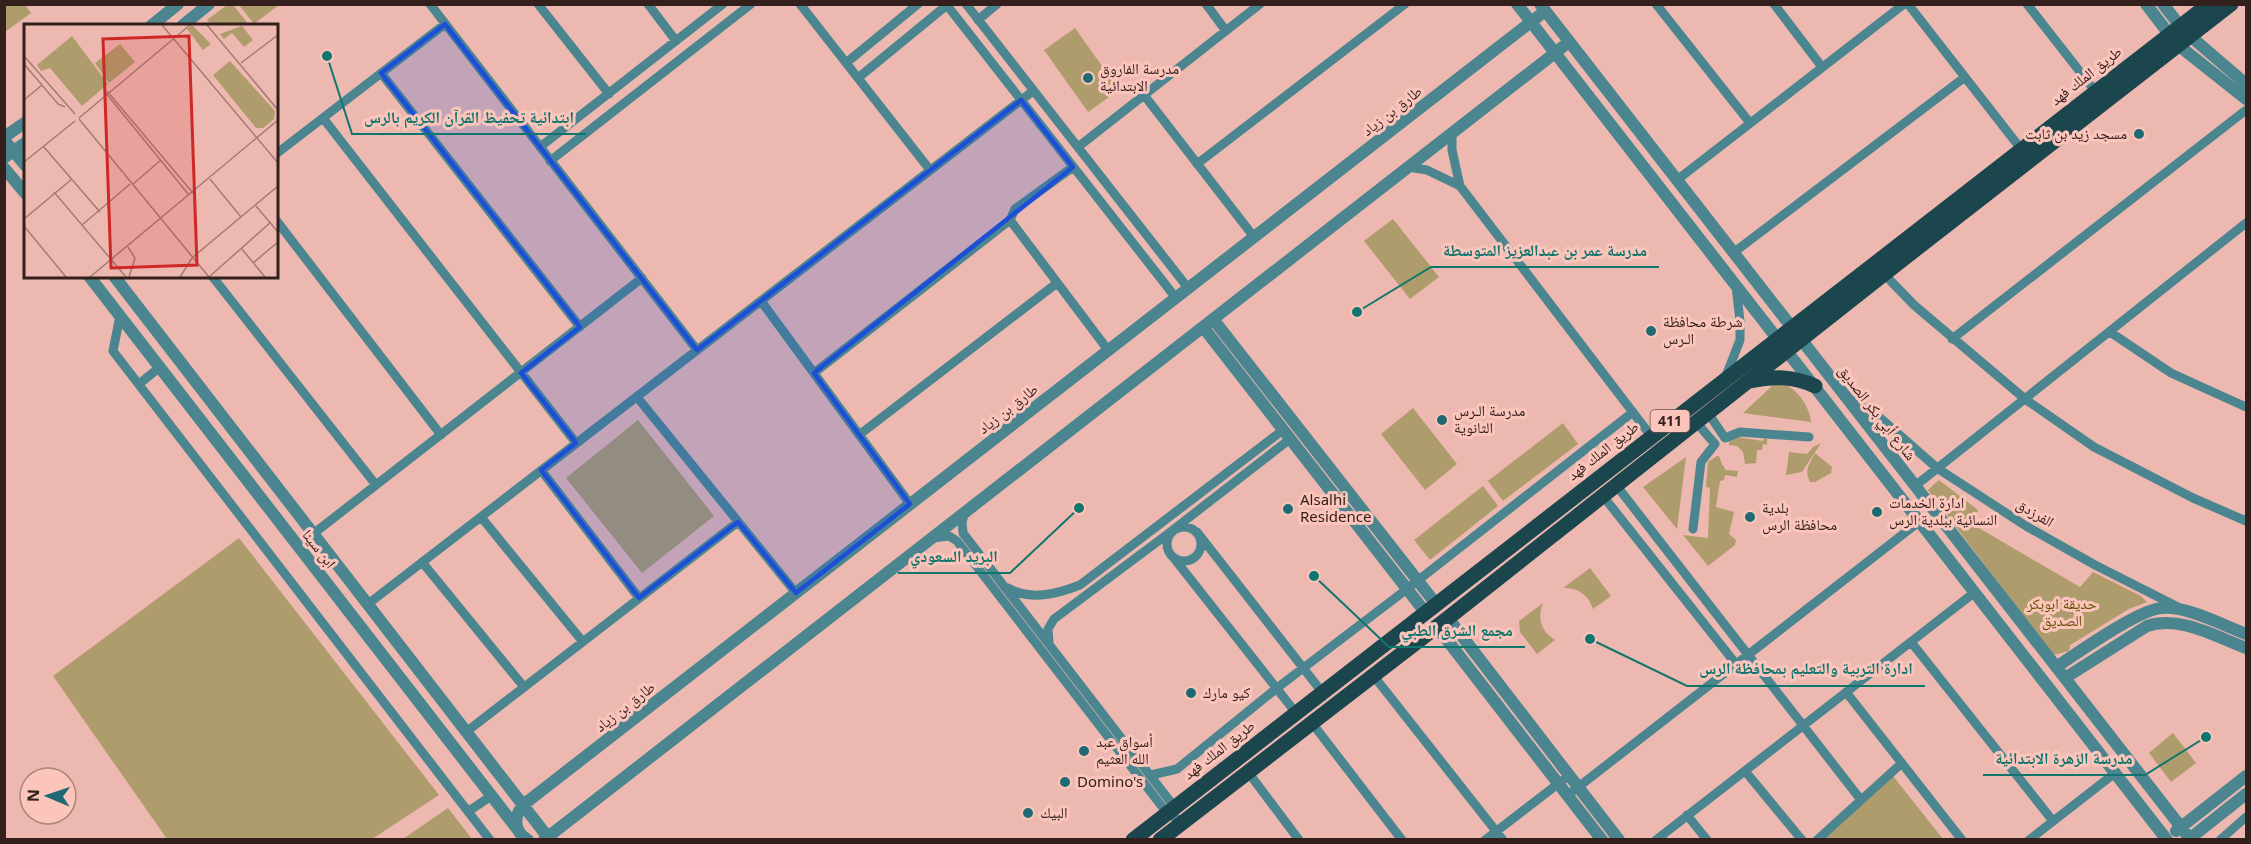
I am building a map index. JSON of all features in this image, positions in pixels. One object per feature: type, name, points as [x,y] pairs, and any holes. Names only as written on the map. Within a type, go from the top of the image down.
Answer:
[{"type":"main road","name":"طريق الملك فهد","points":[[1796,333],[1884,274],[2179,35],[2209,4]]},
{"type":"main road","name":"طريق الملك فهد","points":[[1133,840],[1725,379],[1782,344],[2095,91],[2179,35],[2231,4]]},
{"type":"main road","name":"طريق الملك فهد","points":[[1160,840],[1747,382],[1782,344]]},
{"type":"main road","points":[[1747,382],[1783,377],[1803,380],[1815,386]]},
{"type":"street","points":[[153,24],[178,4]]},
{"type":"street","points":[[184,24],[209,4]]},
{"type":"street","points":[[430,4],[697,350]]},
{"type":"street","points":[[538,4],[609,94]]},
{"type":"street","points":[[648,4],[676,41]]},
{"type":"street","points":[[540,147],[723,4]]},
{"type":"street","points":[[550,160],[751,4]]},
{"type":"street","points":[[800,4],[930,170]]},
{"type":"street","points":[[846,63],[918,4]]},
{"type":"street","points":[[966,4],[1188,288]]},
{"type":"street","points":[[978,20],[997,4]]},
{"type":"street","points":[[1206,4],[1226,32]]},
{"type":"street","points":[[1243,4],[1250,13]]},
{"type":"street","points":[[1077,147],[1260,4]]},
{"type":"street","points":[[1197,164],[1405,4]]},
{"type":"street","points":[[1517,4],[2166,839],[2247,776]]},
{"type":"street","points":[[1656,4],[1750,123]]},
{"type":"street","points":[[1774,4],[1822,67]]},
{"type":"street","points":[[1677,180],[1906,4],[2021,149]]},
{"type":"street","points":[[2027,4],[2095,91]]},
{"type":"street","points":[[2146,4],[2247,99]]},
{"type":"street","points":[[2163,4],[2179,35],[2247,84]]},
{"type":"street","points":[[858,78],[946,5],[1176,298]]},
{"type":"street","name":"طارق بن زياد","points":[[523,805],[1531,22],[1542,8]]},
{"type":"street","name":"شارع أبي بكر الصديق","points":[[1542,8],[2190,839]]},
{"type":"street","points":[[278,152],[445,24]]},
{"type":"street","points":[[547,839],[1569,42]]},
{"type":"street","points":[[381,73],[580,327]]},
{"type":"street","points":[[1733,253],[1965,77]]},
{"type":"street","points":[[368,604],[1033,91]]},
{"type":"street","points":[[1144,95],[1254,237]]},
{"type":"street","points":[[1952,339],[2247,110]]},
{"type":"street","points":[[323,118],[576,443]]},
{"type":"street","points":[[24,124],[4,139],[9,155],[24,165]]},
{"type":"street","points":[[1452,133],[1452,150],[1460,186],[1651,436]]},
{"type":"street","points":[[9,155],[24,144]]},
{"type":"street","points":[[814,373],[1010,220],[1015,209],[1073,167]]},
{"type":"street","points":[[1408,167],[1426,170],[1460,186]]},
{"type":"street","points":[[4,168],[24,192]]},
{"type":"street","points":[[1010,220],[1108,350]]},
{"type":"street","points":[[278,223],[441,435]]},
{"type":"street","points":[[1916,486],[2247,223]]},
{"type":"street","points":[[1884,274],[1952,339],[2025,399],[2094,447],[2193,498],[2247,521]]},
{"type":"street","name":"ابن سينا","points":[[91,278],[524,837]]},
{"type":"street","name":"ابن سينا","points":[[116,278],[547,839]]},
{"type":"street","points":[[214,278],[376,485]]},
{"type":"street","points":[[314,534],[642,278]]},
{"type":"street","points":[[859,435],[1057,283]]},
{"type":"street","points":[[1725,379],[1740,340],[1736,285]]},
{"type":"street","points":[[761,301],[910,504]]},
{"type":"street","points":[[120,316],[113,351],[490,840]]},
{"type":"street","points":[[1208,323],[1287,434],[1407,589],[1431,608]]},
{"type":"street","points":[[1208,323],[1418,580],[1431,608]]},
{"type":"street","points":[[2110,332],[2171,373],[2247,407]]},
{"type":"street","points":[[139,384],[159,367]]},
{"type":"street","name":"الفرزدق","points":[[1845,396],[1879,417],[1937,468],[2026,526],[2095,565],[2193,614],[2247,634]]},
{"type":"street","points":[[637,397],[796,593]]},
{"type":"street","points":[[1151,775],[1177,769],[1277,688],[1633,412]]},
{"type":"street","points":[[1702,417],[1725,438]]},
{"type":"street","points":[[1702,417],[1715,444]]},
{"type":"street","points":[[1693,529],[1701,462],[1715,444],[1740,432],[1809,437]]},
{"type":"street","points":[[1005,587],[1023,594],[1037,595],[1052,594],[1080,585],[1178,510],[1287,434]]},
{"type":"street","points":[[1049,644],[1048,629],[1054,619],[1173,530],[1287,434]]},
{"type":"street","points":[[541,470],[639,598]]},
{"type":"street","points":[[1616,485],[1861,800]]},
{"type":"street","points":[[1603,496],[1736,664]]},
{"type":"street","points":[[1178,510],[1167,548],[1296,713]]},
{"type":"street","points":[[965,512],[962,522],[963,533],[1151,775],[1171,810]]},
{"type":"street","points":[[481,517],[583,642]]},
{"type":"street","points":[[1568,795],[1920,521]]},
{"type":"street","points":[[466,732],[738,522]]},
{"type":"street","points":[[1155,528],[1173,530],[1192,528],[1197,532],[1322,692]]},
{"type":"street","points":[[1173,557],[1178,560],[1189,560],[1198,553],[1201,542],[1197,532]]},
{"type":"street","points":[[931,539],[949,536],[957,542],[1171,810],[1183,822]]},
{"type":"street","points":[[422,562],[524,687]]},
{"type":"street","points":[[1656,840],[1975,592]]},
{"type":"street","name":"الفرزدق","points":[[2056,666],[2148,611],[2162,608],[2193,614]]},
{"type":"street","points":[[1442,622],[1570,775],[1619,840]]},
{"type":"street","points":[[1442,622],[1602,840]]},
{"type":"street","points":[[2065,678],[2147,626],[2160,622],[2182,624],[2247,648]]},
{"type":"street","points":[[1911,642],[2053,821]]},
{"type":"street","points":[[1373,675],[1503,840]]},
{"type":"street","points":[[1846,692],[1962,840]]},
{"type":"street","points":[[1312,723],[1402,840]]},
{"type":"street","points":[[1817,840],[1902,763]]},
{"type":"street","points":[[1745,771],[1802,840]]},
{"type":"street","points":[[1248,772],[1294,838]]},
{"type":"street","points":[[2029,840],[2115,772]]},
{"type":"street","points":[[1485,840],[1570,775]]},
{"type":"street","points":[[2190,839],[2247,794]]},
{"type":"street","points":[[469,811],[491,796]]},
{"type":"street","points":[[523,805],[517,815],[517,827],[524,837]]},
{"type":"street","points":[[1687,815],[1707,840]]},
{"type":"street","points":[[2220,840],[2247,817]]},
{"type":"highlighted area","points":[[445,24],[697,350],[1021,100],[1073,167],[814,373],[910,504],[796,593],[738,522],[639,598],[541,470],[576,443],[521,373],[580,327],[381,73]]},
{"type":"green space","points":[[5,4],[25,5],[31,13],[5,32]]},
{"type":"green space","points":[[227,5],[233,5],[248,24],[210,24],[207,20]]},
{"type":"green space","points":[[239,5],[279,5],[254,24]]},
{"type":"green space","points":[[1075,28],[1119,90],[1088,112],[1044,50]]},
{"type":"green space","points":[[1393,219],[1439,277],[1410,299],[1364,241]]},
{"type":"green space","points":[[1784,384],[1794,390],[1802,400],[1811,422],[1743,413],[1773,385]]},
{"type":"green space","points":[[1413,408],[1457,464],[1425,490],[1381,434]]},
{"type":"green space","points":[[638,420],[714,516],[642,573],[566,478]]},
{"type":"green space","points":[[1563,423],[1578,444],[1503,501],[1488,481]]},
{"type":"green space","points":[[1737,437],[1763,441],[1764,438],[1767,439],[1767,445],[1763,444],[1762,450],[1757,450],[1756,463],[1745,464],[1743,452],[1737,446],[1729,445],[1729,440]]},
{"type":"green space","points":[[1821,443],[1802,472],[1786,475],[1789,452],[1807,454]]},
{"type":"green space","points":[[1815,453],[1832,467],[1831,473],[1815,482],[1810,482],[1807,471]]},
{"type":"green space","points":[[1717,456],[1726,470],[1738,471],[1737,477],[1725,475],[1724,480],[1720,481],[1716,507],[1734,512],[1729,534],[1736,540],[1735,545],[1708,566],[1683,535],[1708,538],[1710,488],[1706,487],[1708,462]]},
{"type":"green space","points":[[1686,457],[1677,529],[1643,487]]},
{"type":"green space","name":"حديقة ابوبكر الصديق","points":[[1939,480],[1978,510],[1972,524],[2080,587],[2093,572],[2141,596],[2147,602],[2129,609],[2070,645],[2069,651],[2053,655],[1928,490]]},
{"type":"green space","points":[[1483,486],[1498,506],[1430,560],[1414,540]]},
{"type":"green space","points":[[239,538],[439,795],[372,839],[167,839],[53,676]]},
{"type":"green space","points":[[1590,568],[1611,596],[1593,609],[1589,600],[1582,593],[1574,589],[1563,588]]},
{"type":"green space","points":[[1543,603],[1540,619],[1543,629],[1555,640],[1537,654],[1520,632],[1519,621]]},
{"type":"green space","points":[[2173,733],[2196,763],[2171,782],[2149,753]]},
{"type":"green space","points":[[1893,776],[1943,839],[1828,840],[1825,836]]},
{"type":"green space","points":[[448,808],[472,839],[403,839]]},
{"type":"place","name":"ابتدائية تحفيظ القرآن الكريم بالرس","points":[[327,56]]},
{"type":"place","name":"مدرسة الفاروق الابتدائية","points":[[1088,78]]},
{"type":"place","name":"مسجد زيد بن ثابت","points":[[2139,134]]},
{"type":"place","name":"مدرسة عمر بن عبدالعزيز المتوسطة","points":[[1357,312]]},
{"type":"place","name":"شرطة محافظة الـرس","points":[[1651,331]]},
{"type":"place","name":"مدرسة الـرس الثانوية","points":[[1442,420]]},
{"type":"place","name":"البريد السعودي","points":[[1079,508]]},
{"type":"place","name":"Alsalhi Residence","points":[[1288,509]]},
{"type":"place","name":"ادارة الخدمات النسائية ببلدية الرس","points":[[1877,512]]},
{"type":"place","name":"بلدية محافظة الرس","points":[[1750,517]]},
{"type":"place","name":"مجمع الشرق الطبي","points":[[1314,576]]},
{"type":"place","name":"ادارة التربية والتعليم بمحافظة الرس","points":[[1590,639]]},
{"type":"place","name":"كيو مارك","points":[[1191,693]]},
{"type":"place","name":"مدرسة الزهرة الابتدائية","points":[[2206,737]]},
{"type":"place","name":"أسواق عبد الله العثيم","points":[[1084,751]]},
{"type":"place","name":"Domino's","points":[[1065,782]]},
{"type":"place","name":"البيك","points":[[1028,813]]}]
